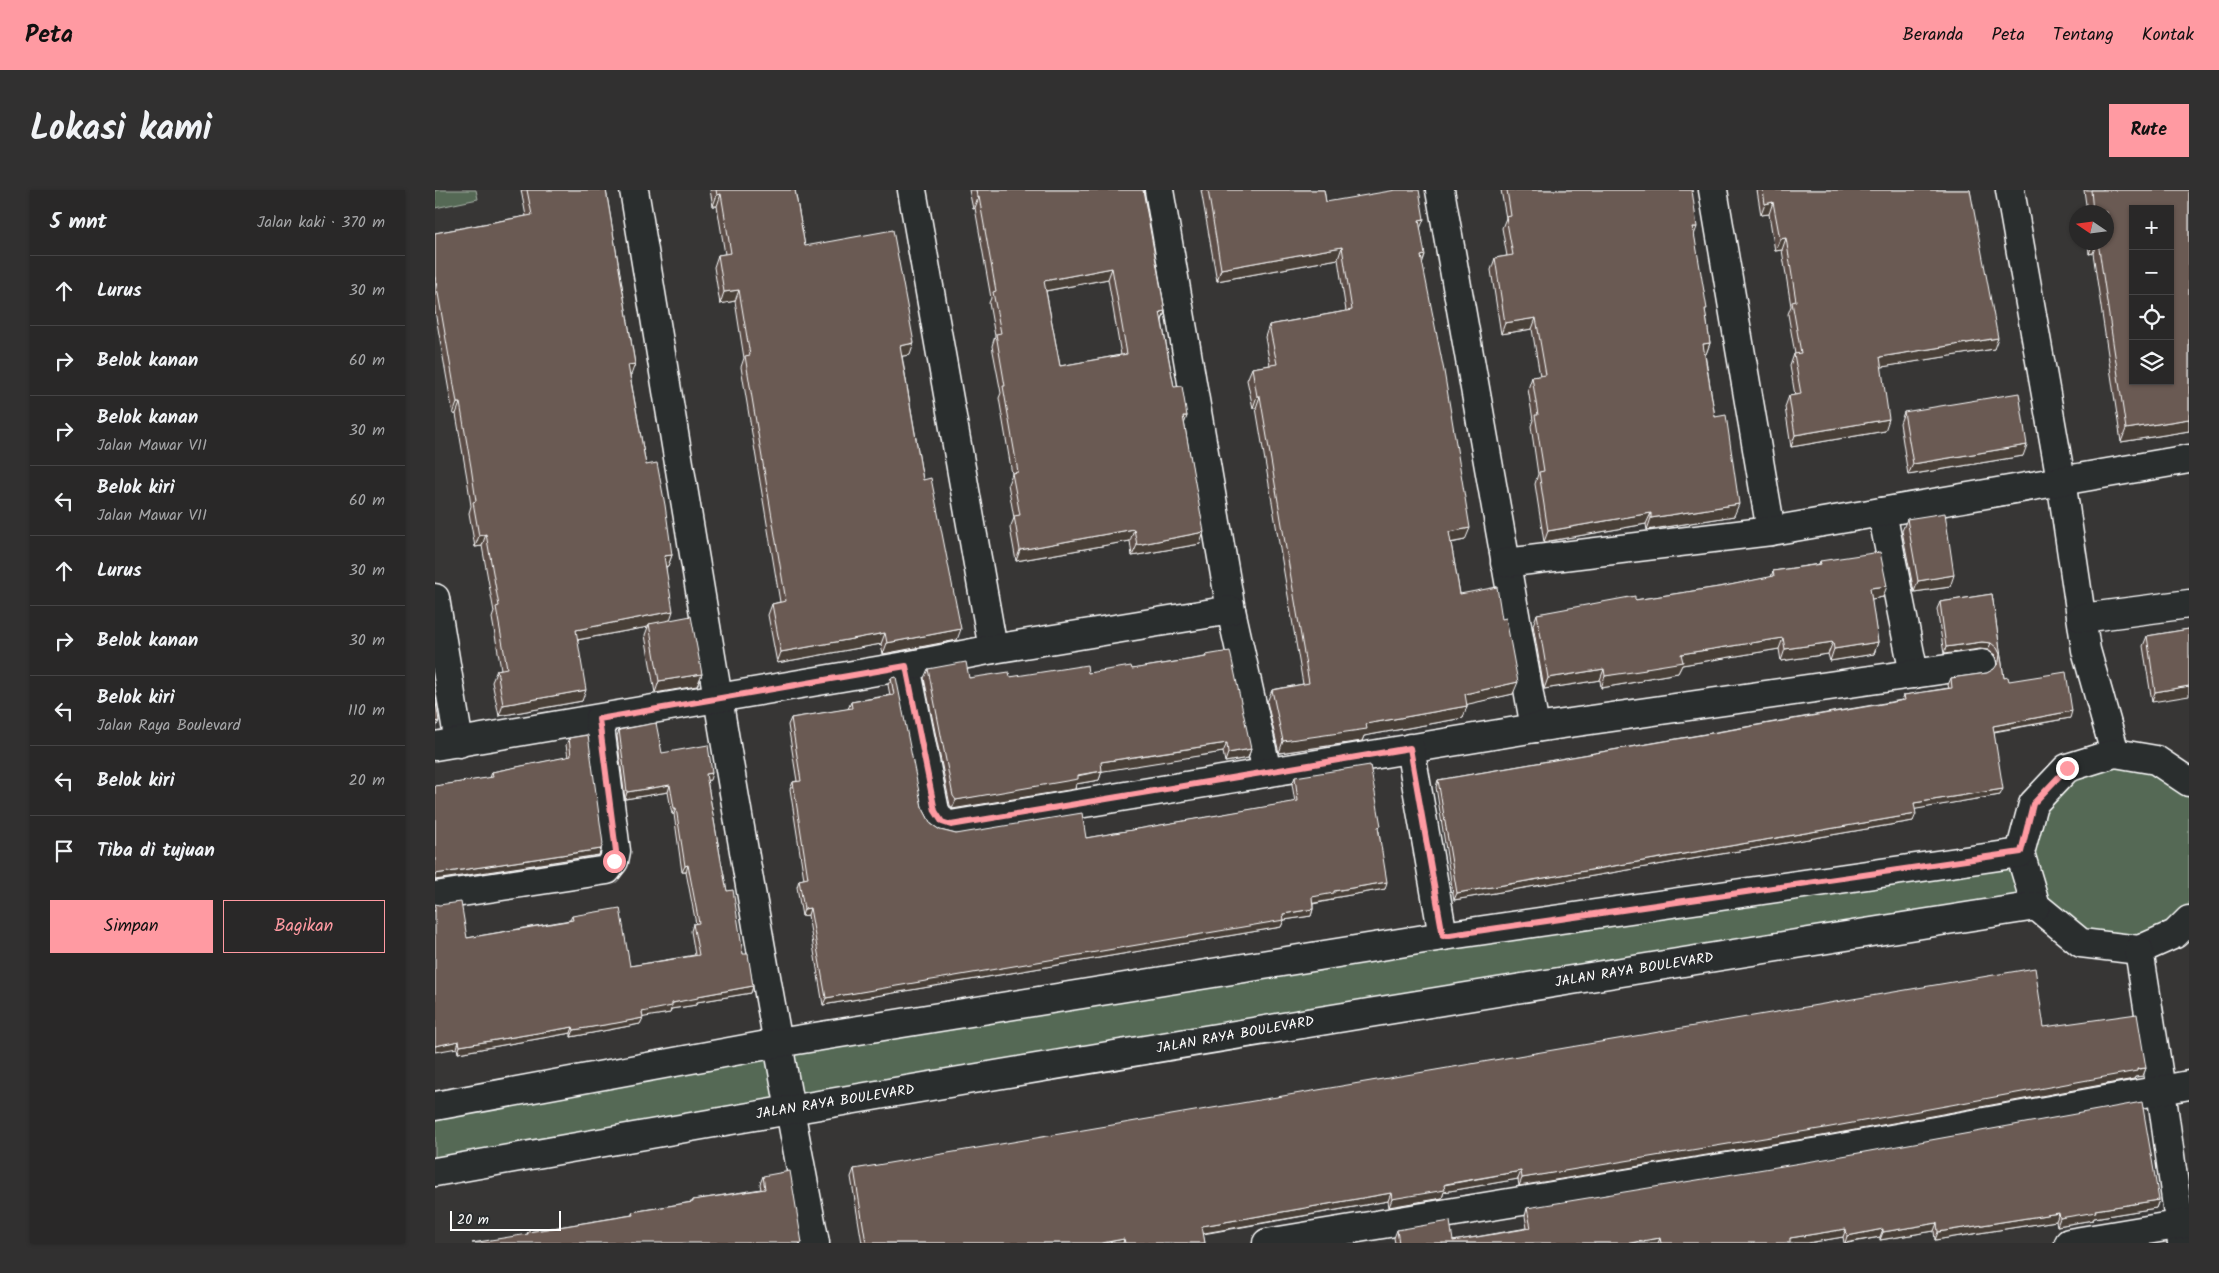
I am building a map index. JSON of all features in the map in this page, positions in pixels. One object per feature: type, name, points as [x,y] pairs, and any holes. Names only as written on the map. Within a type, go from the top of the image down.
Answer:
[{"type":"street","points":[[634,190],[718,699],[789,1108],[815,1243]]},
{"type":"street","points":[[912,190],[993,649]]},
{"type":"street","points":[[1159,190],[1231,610],[1267,772]]},
{"type":"street","points":[[1440,190],[1535,728]]},
{"type":"street","points":[[1713,190],[1771,531]]},
{"type":"street","points":[[2011,190],[2061,480],[2086,650],[2115,753]]},
{"type":"street","points":[[1505,563],[1771,531],[2189,459]]},
{"type":"street","points":[[1882,512],[1914,674]]},
{"type":"street","points":[[435,598],[447,744],[718,699],[993,649],[1231,610]]},
{"type":"street","points":[[2082,618],[2189,604]]},
{"type":"street","points":[[906,666],[935,811],[942,822],[951,825],[1535,728],[1982,664]]},
{"type":"street","points":[[435,896],[607,870],[614,861],[616,851],[599,719]]},
{"type":"street","points":[[1410,748],[1443,936]]},
{"type":"street","points":[[2189,782],[2156,760],[2115,753],[2067,768],[2033,804],[2021,852],[2036,906],[2081,944],[2139,950],[2175,934],[2189,920]]},
{"type":"street","points":[[435,1106],[778,1043],[1443,936],[2021,852]]},
{"type":"street","name":"JALAN RAYA BOULEVARD","points":[[435,1172],[789,1108],[1437,1000],[2036,906]]},
{"type":"street","points":[[2069,1243],[2183,1230],[2139,950]]},
{"type":"street","points":[[1267,1243],[1346,1236],[1475,1210],[1806,1154],[2189,1085]]},
{"type":"green space","points":[[435,190],[476,190],[478,199],[435,208]]},
{"type":"green space","points":[[2115,753],[2189,782],[2189,920],[2175,934],[2081,943],[2036,906],[435,1172],[435,1106],[2020,853],[2033,804]]},
{"type":"building","points":[[527,190],[606,190],[635,364],[628,365],[646,465],[657,463],[665,505],[672,555],[664,556],[673,611],[576,630],[586,690],[503,705],[497,670],[507,668],[496,607],[499,606],[486,534],[479,536],[473,502],[476,501],[471,467],[460,403],[457,403],[435,276],[435,233],[532,215]]},
{"type":"building","points":[[716,190],[795,190],[805,246],[893,230],[914,343],[900,346],[923,480],[931,478],[961,629],[887,643],[885,633],[781,652],[772,604],[786,601],[745,356],[750,355],[739,290],[724,292],[718,255],[731,253],[721,194],[717,195]]},
{"type":"building","points":[[976,190],[1143,190],[1165,311],[1160,312],[1174,387],[1182,386],[1187,416],[1183,416],[1204,532],[1137,545],[1134,529],[1020,550],[1014,516],[1020,515],[1012,473],[1018,472],[996,334],[1001,333],[993,292],[996,291],[979,197],[977,197]],"holes":[[[1112,268],[1127,354],[1060,366],[1044,281]]]},
{"type":"building","points":[[1208,190],[1324,190],[1326,202],[1396,190],[1419,190],[1424,219],[1419,220],[1425,255],[1421,256],[1444,371],[1470,528],[1449,532],[1460,594],[1497,587],[1502,619],[1506,618],[1518,682],[1465,694],[1467,706],[1366,724],[1367,729],[1283,741],[1272,690],[1309,683],[1260,396],[1257,396],[1252,368],[1277,364],[1269,325],[1352,310],[1342,247],[1221,269]]},
{"type":"building","points":[[1507,190],[1692,190],[1697,227],[1693,227],[1707,309],[1705,309],[1710,343],[1703,344],[1715,417],[1726,415],[1739,504],[1651,518],[1651,513],[1548,531],[1539,472],[1544,471],[1535,415],[1538,415],[1532,377],[1546,375],[1536,318],[1505,323],[1495,258],[1513,255],[1506,217],[1511,216]]},
{"type":"building","points":[[1763,190],[1970,190],[1998,338],[1880,357],[1889,419],[1795,435],[1789,396],[1801,394],[1794,354],[1801,353],[1792,302],[1796,301],[1786,238],[1780,239],[1773,202],[1765,204]]},
{"type":"building","points":[[2091,190],[2189,190],[2189,419],[2126,429],[2099,250],[2114,250],[2114,205],[2092,205]]},
{"type":"building","points":[[2019,393],[2027,445],[1913,464],[1904,412]]},
{"type":"building","points":[[1945,513],[1954,575],[1918,581],[1907,519]]},
{"type":"building","points":[[1880,552],[1887,586],[1870,588],[1878,642],[1834,649],[1833,642],[1785,649],[1783,638],[1681,654],[1683,662],[1646,668],[1646,670],[1605,676],[1604,669],[1548,678],[1537,614],[1635,596],[1635,600],[1725,586],[1774,576],[1773,571],[1821,564],[1820,561]]},
{"type":"building","points":[[1992,594],[2004,678],[2008,677],[2009,681],[2066,672],[2072,711],[1993,726],[2003,789],[1914,803],[1916,814],[1457,893],[1438,780],[1905,700],[1904,695],[1952,688],[1951,678],[1987,673],[1994,669],[1999,662],[2000,654],[1991,643],[1982,642],[1946,647],[1940,602]]},
{"type":"building","points":[[691,616],[702,674],[659,681],[649,624]]},
{"type":"building","points":[[2189,629],[2189,686],[2155,692],[2147,636]]},
{"type":"building","points":[[1230,651],[1251,749],[1228,753],[1227,743],[1101,762],[1102,771],[1078,775],[1078,779],[956,800],[953,796],[928,669],[966,662],[969,678],[1009,672],[1010,677],[1087,665],[1088,673],[1131,666],[1132,669],[1206,657],[1206,655]]},
{"type":"building","points":[[896,677],[922,807],[931,824],[940,830],[956,834],[1082,813],[1086,838],[1298,801],[1295,777],[1370,765],[1381,826],[1378,827],[1387,882],[1334,891],[1334,893],[1312,897],[1313,909],[1283,914],[1284,920],[826,998],[810,908],[804,909],[799,880],[808,878],[793,782],[801,781],[791,718],[852,708],[851,702],[894,695],[891,678]]},
{"type":"building","points":[[435,697],[439,721],[435,722]]},
{"type":"building","points":[[656,723],[662,753],[708,745],[712,773],[706,774],[721,861],[727,891],[733,890],[743,954],[748,954],[753,986],[698,996],[698,998],[672,1003],[672,1006],[642,1012],[643,1018],[617,1023],[574,1030],[573,1027],[460,1046],[459,1041],[435,1046],[435,904],[461,902],[467,938],[573,920],[572,916],[620,908],[630,966],[699,955],[693,924],[699,923],[688,865],[685,866],[676,808],[674,808],[670,785],[627,792],[619,730]]},
{"type":"building","points":[[588,735],[603,844],[601,849],[435,874],[435,786],[493,777],[492,772],[571,756],[569,738]]},
{"type":"building","points":[[2035,968],[2044,1027],[2137,1014],[2146,1068],[1825,1128],[1522,1178],[1521,1171],[1446,1184],[1444,1185],[1445,1190],[1392,1199],[1391,1193],[1202,1226],[1205,1243],[1125,1243],[1124,1239],[1102,1243],[866,1243],[854,1169]]},
{"type":"building","points":[[2142,1102],[2159,1200],[2095,1210],[2096,1212],[2060,1218],[2059,1213],[1938,1232],[1937,1223],[1883,1232],[1883,1229],[1847,1236],[1846,1229],[1790,1238],[1790,1243],[1661,1243],[1660,1238],[1630,1243],[1399,1243],[1397,1230],[1450,1221],[1453,1241],[1531,1228],[1527,1208],[1831,1158]]},
{"type":"building","points":[[790,1171],[802,1243],[472,1243],[633,1215],[632,1212],[693,1202],[693,1200],[765,1189],[763,1176]]},
{"type":"route","points":[[614,861],[616,851],[599,719],[906,666],[935,811],[942,822],[951,825],[1410,748],[1443,936],[2021,852],[2033,804],[2067,768]]}]
